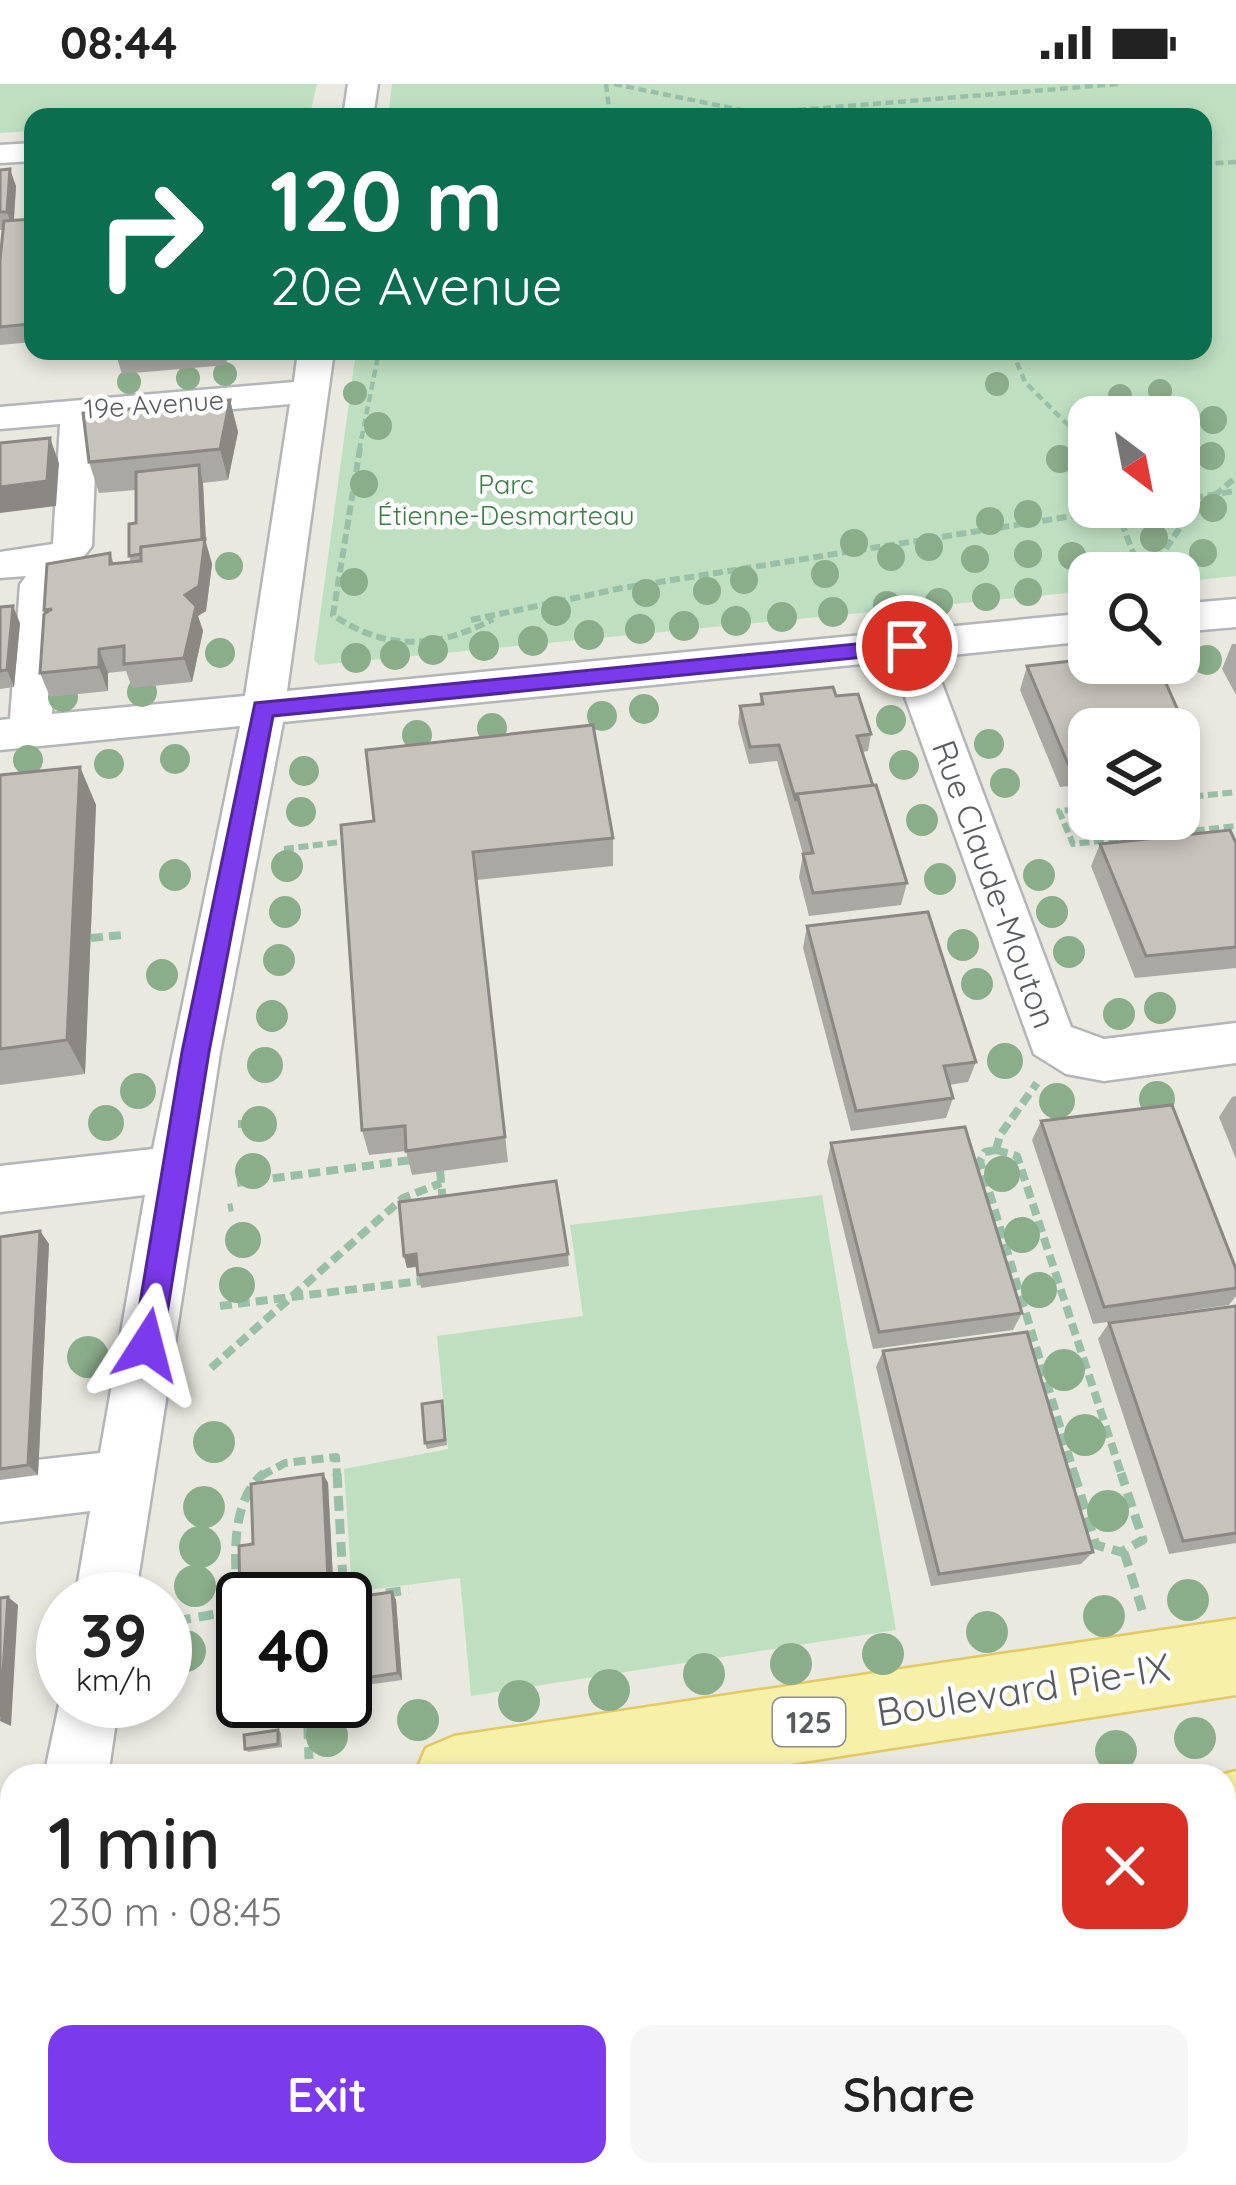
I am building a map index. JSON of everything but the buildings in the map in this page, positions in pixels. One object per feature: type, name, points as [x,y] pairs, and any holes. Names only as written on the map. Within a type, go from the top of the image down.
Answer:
[{"type":"main road","name":"Boulevard Pie-IX","points":[[533,1764],[1236,1657]]},
{"type":"street","name":"19e Avenue","points":[[0,418],[313,372]]},
{"type":"street","points":[[110,1572],[178,1168],[263,709],[313,372]]},
{"type":"street","points":[[79,410],[72,546],[40,585],[15,734],[1068,629]]},
{"type":"street","points":[[0,565],[61,559]]},
{"type":"street","points":[[1200,616],[1236,613]]},
{"type":"street","name":"Rue Claude-Mouton","points":[[907,646],[1044,1028],[1052,1066]]},
{"type":"street","points":[[1052,1066],[1236,1043]]},
{"type":"street","points":[[0,1189],[178,1168]]},
{"type":"street","points":[[0,1493],[126,1478]]},
{"type":"street","points":[[78,1764],[84,1728]]},
{"type":"path","points":[[610,84],[734,108]]},
{"type":"path","points":[[807,108],[1119,84]]},
{"type":"path","points":[[378,360],[341,541],[333,615],[356,634],[387,645],[452,638],[501,614]]},
{"type":"path","points":[[1016,360],[1025,382],[1068,425]]},
{"type":"path","points":[[1160,552],[1236,477]]},
{"type":"path","points":[[1200,496],[1236,491]]},
{"type":"path","points":[[471,620],[622,588],[1068,516]]},
{"type":"path","points":[[1200,796],[1236,792]]},
{"type":"path","points":[[1068,810],[1059,811],[1068,832]]},
{"type":"path","points":[[1200,830],[1236,826]]},
{"type":"path","points":[[284,849],[362,839]]},
{"type":"path","points":[[1071,840],[1073,844],[1116,840]]},
{"type":"path","points":[[1138,840],[1142,849]]},
{"type":"path","points":[[91,938],[123,935]]},
{"type":"path","points":[[996,1150],[1000,1135],[1052,1066]]},
{"type":"path","points":[[996,1150],[1017,1156],[1143,1540],[1124,1552],[1096,1545],[980,1161],[985,1152],[996,1150]]},
{"type":"path","points":[[237,1183],[411,1160]]},
{"type":"path","points":[[440,1171],[444,1209]]},
{"type":"path","points":[[211,1367],[404,1198],[441,1183]]},
{"type":"path","points":[[220,1306],[421,1281]]},
{"type":"path","points":[[237,1572],[236,1551],[248,1490],[271,1467],[336,1457],[342,1572]]},
{"type":"path","points":[[1124,1552],[1140,1602]]},
{"type":"path","points":[[372,1595],[409,1590]]},
{"type":"path","points":[[308,1728],[309,1759]]},
{"type":"green space","points":[[0,84],[317,84],[311,108],[24,108],[24,132],[0,133]]},
{"type":"green space","name":"Parc Étienne-Desmarteau","points":[[392,84],[1236,84],[1236,576],[1200,580],[1200,552],[1068,552],[1068,593],[319,665],[314,660],[355,360],[1212,360],[1212,108],[389,108]]},
{"type":"green space","points":[[822,1195],[896,1630],[471,1696],[460,1578],[372,1589],[372,1572],[351,1572],[344,1469],[448,1449],[437,1336],[583,1316],[570,1225]]},
{"type":"route","points":[[147,1345],[195,1052],[263,709],[907,646]]}]
